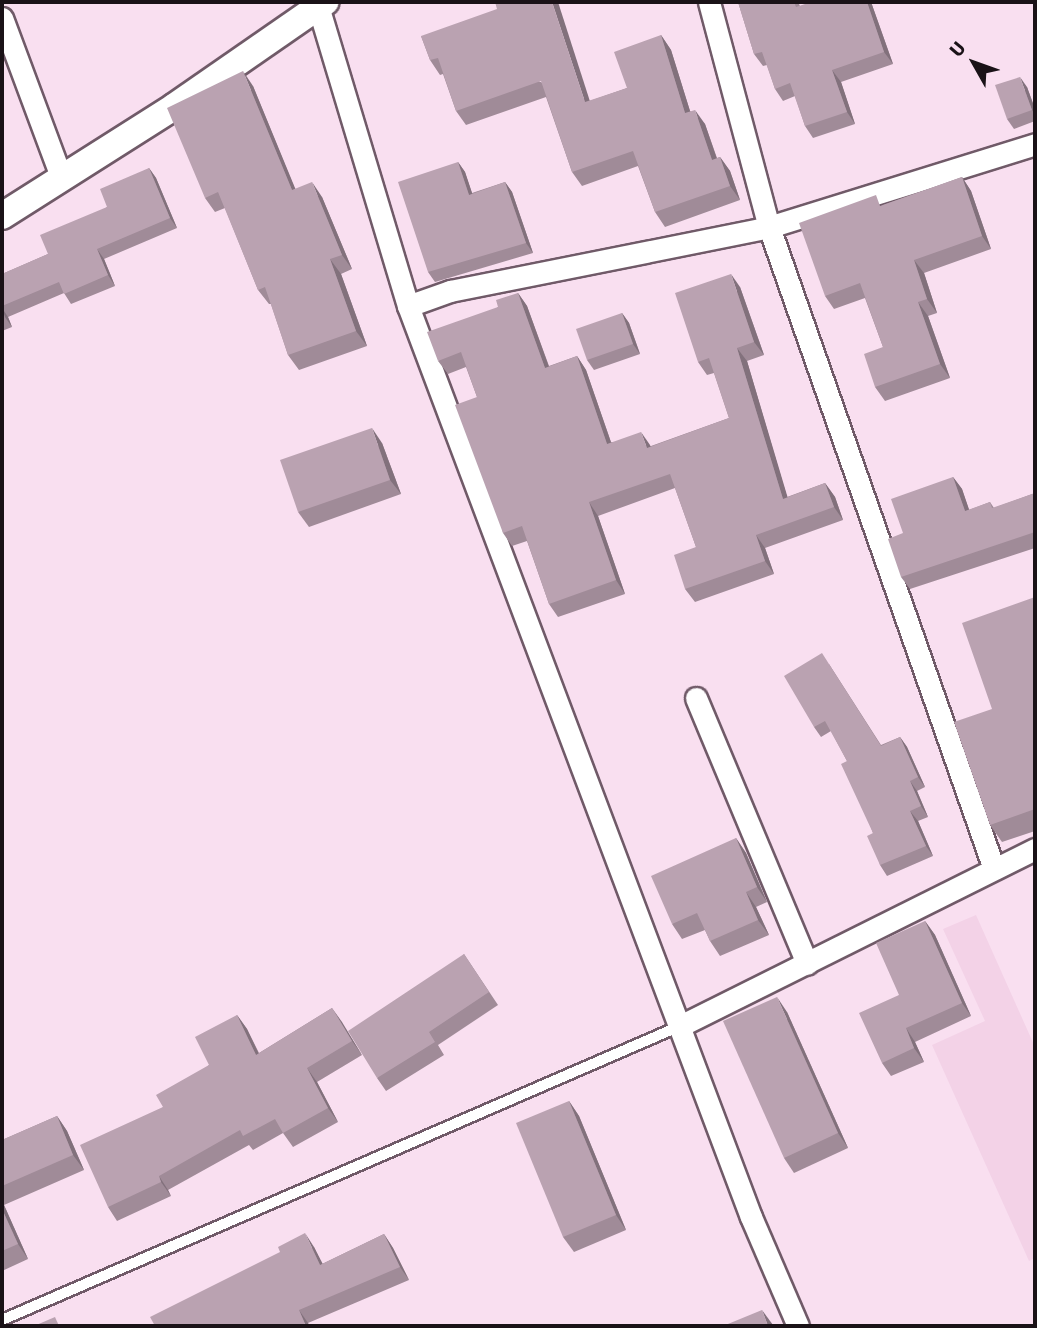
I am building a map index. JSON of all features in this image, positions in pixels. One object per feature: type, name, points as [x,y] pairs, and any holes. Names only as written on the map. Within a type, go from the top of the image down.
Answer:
[{"type":"street","points":[[709,2],[769,227],[994,869]]},
{"type":"street","points":[[2,216],[175,106],[321,4],[408,306],[680,1026],[797,1326]]},
{"type":"street","points":[[2,18],[61,177]]},
{"type":"street","points":[[408,306],[450,291],[769,227],[1035,144]]},
{"type":"street","points":[[696,698],[807,964]]},
{"type":"street","points":[[680,1026],[1035,849]]},
{"type":"lane","points":[[2,1320],[680,1026]]},
{"type":"shaded area","points":[[976,915],[1035,1047],[1035,1258],[1029,1261],[932,1045],[985,1021],[943,929]]},
{"type":"building","points":[[495,2],[552,2],[585,102],[627,88],[614,52],[661,35],[685,113],[695,110],[712,160],[720,157],[730,186],[655,212],[633,151],[572,172],[541,81],[456,111],[438,58],[430,60],[421,36],[497,9]]},
{"type":"building","points":[[738,2],[794,2],[796,7],[811,2],[867,2],[884,52],[832,70],[847,112],[805,126],[790,83],[775,89],[762,52],[754,54]]},
{"type":"building","points":[[243,71],[292,190],[312,182],[342,255],[330,259],[356,331],[288,355],[265,287],[258,290],[218,192],[205,198],[167,108]]},
{"type":"building","points":[[1020,77],[1032,110],[1007,119],[995,85]]},
{"type":"building","points":[[458,162],[469,195],[505,182],[526,243],[428,272],[398,182]]},
{"type":"building","points":[[149,168],[170,218],[97,249],[108,275],[64,294],[59,282],[2,306],[2,274],[48,254],[40,235],[107,207],[100,189]]},
{"type":"building","points":[[962,177],[982,236],[914,260],[927,299],[918,302],[940,364],[875,387],[864,354],[883,347],[860,283],[825,296],[799,223],[876,195],[880,206]]},
{"type":"building","points":[[731,274],[754,342],[737,348],[783,499],[825,483],[834,507],[756,535],[765,561],[685,589],[674,555],[696,547],[670,474],[589,502],[616,580],[549,604],[522,526],[503,533],[455,405],[477,397],[461,352],[438,361],[427,332],[498,307],[496,300],[518,293],[545,368],[577,356],[607,444],[641,432],[647,448],[729,418],[709,358],[698,362],[675,293]]},
{"type":"building","points":[[622,313],[633,344],[587,360],[576,329]]},
{"type":"building","points":[[372,428],[390,480],[298,512],[280,460]]},
{"type":"building","points":[[953,477],[965,511],[990,502],[992,508],[1035,493],[1035,532],[901,577],[888,539],[903,533],[891,499]]},
{"type":"building","points":[[1035,597],[1035,809],[990,825],[954,722],[992,709],[962,623]]},
{"type":"building","points":[[822,653],[881,746],[900,737],[918,777],[910,781],[921,806],[910,811],[926,846],[880,865],[867,836],[873,833],[841,764],[847,761],[825,721],[814,727],[784,676]]},
{"type":"building","points":[[736,838],[757,887],[746,892],[758,920],[710,941],[697,913],[672,924],[651,876]]},
{"type":"building","points":[[925,921],[962,1003],[906,1028],[914,1048],[882,1063],[859,1013],[899,995],[876,943]]},
{"type":"building","points":[[464,954],[489,992],[429,1032],[435,1042],[377,1078],[348,1031]]},
{"type":"building","points":[[777,997],[838,1133],[784,1158],[723,1021]]},
{"type":"building","points":[[332,1008],[352,1041],[307,1068],[328,1108],[283,1133],[275,1119],[243,1136],[240,1130],[159,1176],[161,1182],[108,1207],[80,1145],[163,1107],[156,1095],[209,1065],[195,1037],[237,1015],[256,1055]]},
{"type":"building","points":[[569,1101],[616,1215],[563,1237],[516,1123]]},
{"type":"building","points":[[57,1116],[73,1155],[2,1186],[2,1140]]},
{"type":"building","points":[[2,1209],[18,1244],[2,1251]]},
{"type":"building","points":[[305,1233],[320,1265],[384,1234],[400,1267],[299,1310],[306,1326],[155,1326],[150,1317],[280,1252],[278,1247]]},
{"type":"building","points":[[762,1310],[768,1326],[723,1326]]},
{"type":"building","points":[[55,1317],[59,1326],[34,1326]]}]
